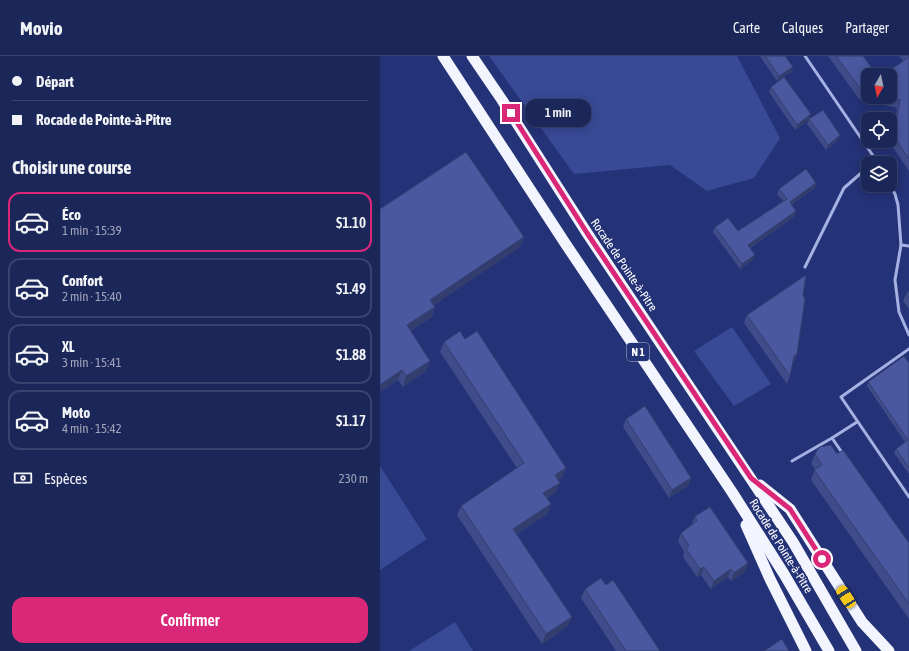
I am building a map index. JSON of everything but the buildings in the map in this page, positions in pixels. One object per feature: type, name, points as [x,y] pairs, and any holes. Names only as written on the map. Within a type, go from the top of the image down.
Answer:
[{"type":"highway","name":"Rocade de Pointe-à-Pitre","points":[[443,56],[565,243],[732,492],[784,574],[828,651]]},
{"type":"highway","name":"Rocade de Pointe-à-Pitre","points":[[472,56],[587,233],[793,542],[856,651]]},
{"type":"highway","points":[[751,478],[790,509],[862,622],[889,651]]},
{"type":"highway","points":[[732,492],[770,579],[806,651]]},
{"type":"lane","points":[[806,56],[874,156]]},
{"type":"lane","points":[[805,267],[844,188],[861,173]]},
{"type":"lane","points":[[894,192],[898,205],[901,245],[895,280],[899,312],[909,335]]},
{"type":"lane","points":[[901,245],[909,246]]},
{"type":"lane","points":[[909,349],[842,397],[857,422],[909,497]]},
{"type":"lane","points":[[792,461],[857,422]]},
{"type":"lane","points":[[832,438],[844,457]]},
{"type":"shaded area","points":[[489,56],[737,56],[780,138],[754,178],[707,191],[670,165],[574,174]]},
{"type":"shaded area","points":[[732,327],[771,384],[734,406],[694,351]]},
{"type":"shaded area","points":[[380,466],[427,539],[380,570]]},
{"type":"shaded area","points":[[455,622],[473,651],[409,651]]},
{"type":"route","points":[[511,113],[587,233],[751,478],[790,509],[822,559]]}]
